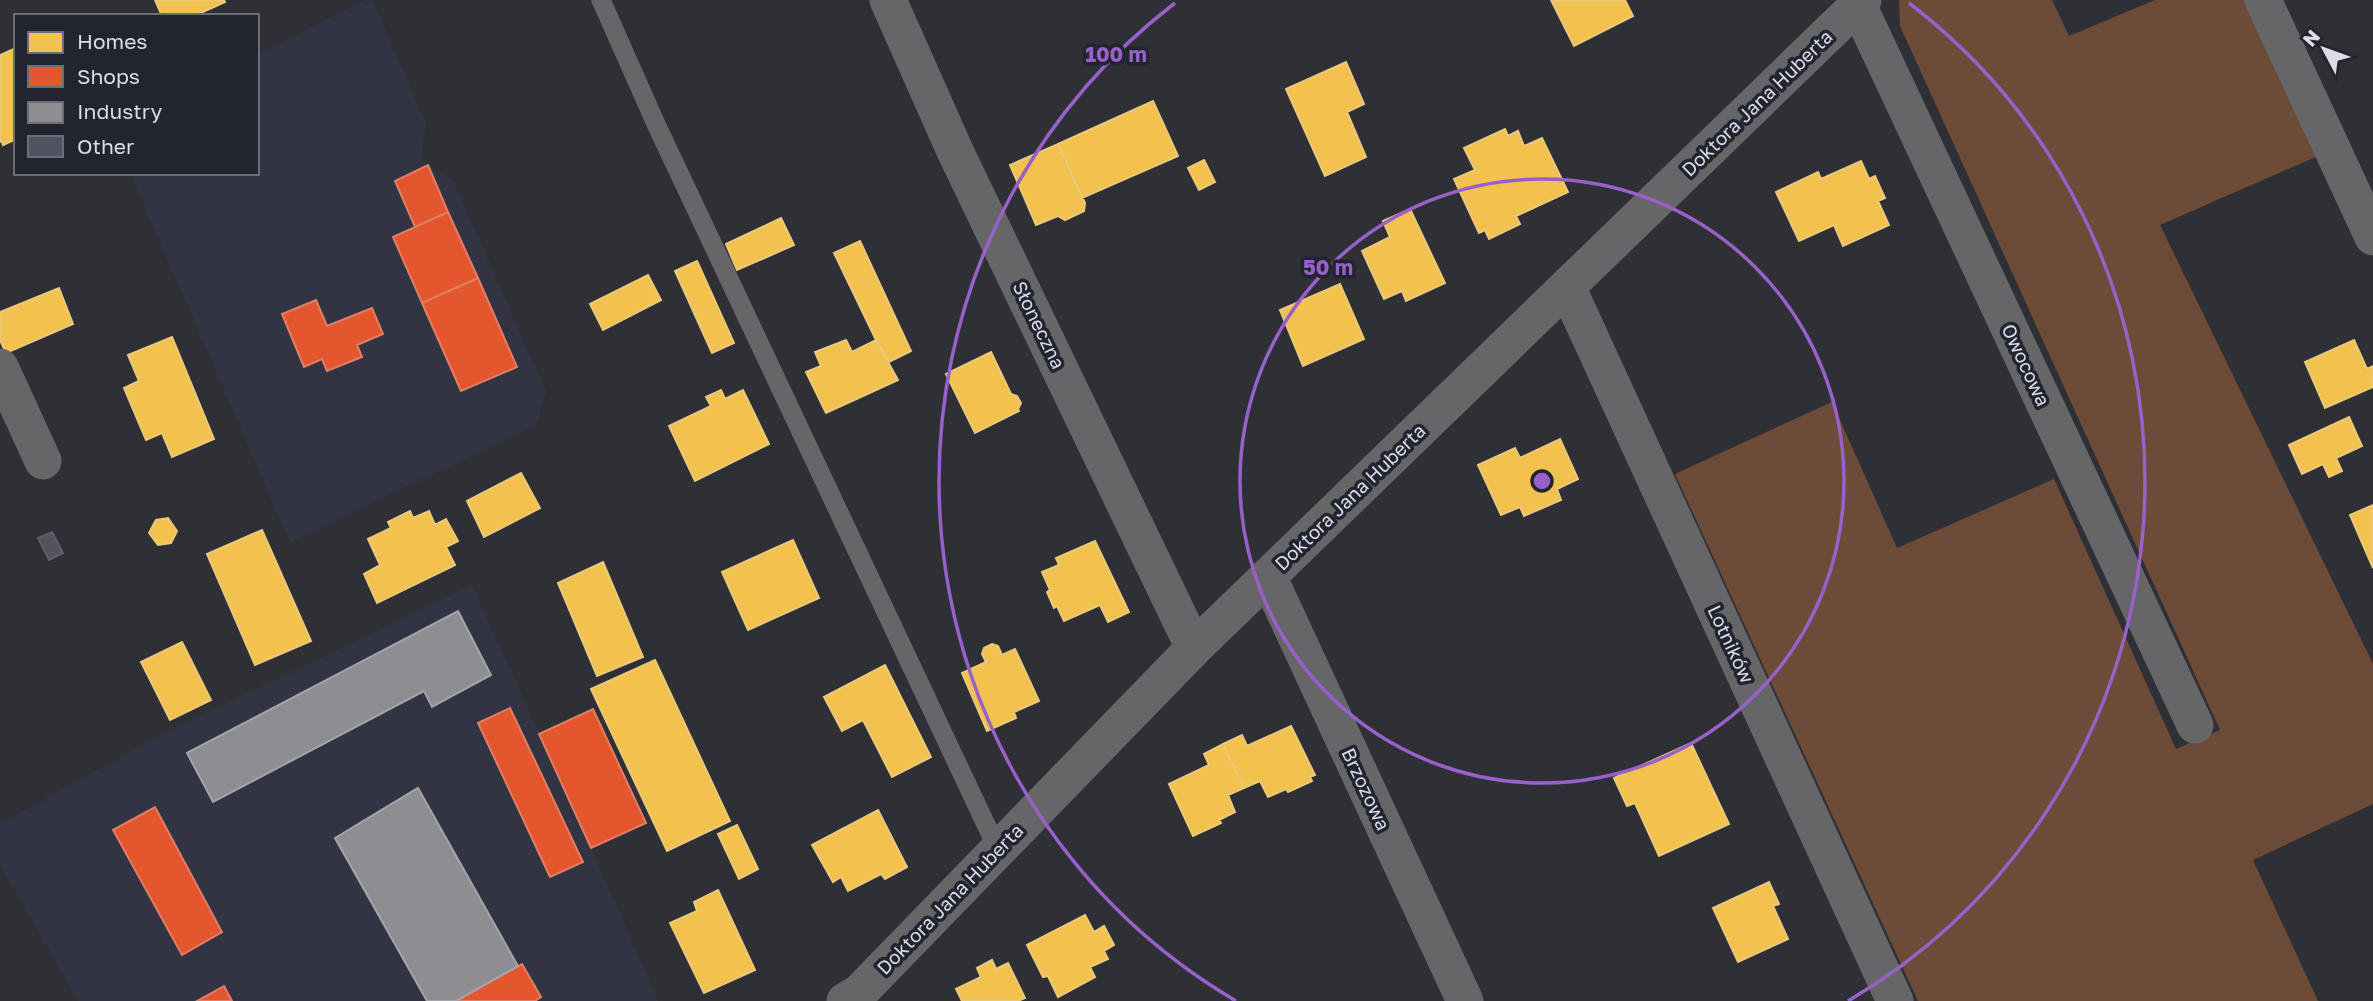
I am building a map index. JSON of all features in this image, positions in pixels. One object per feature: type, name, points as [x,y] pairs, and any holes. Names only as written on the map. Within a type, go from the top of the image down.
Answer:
[{"type":"street","name":"Słoneczna","points":[[888,0],[955,151],[1194,648]]},
{"type":"street","points":[[2263,0],[2373,237]]},
{"type":"street","name":"Doktora Jana Huberta","points":[[857,998],[1194,648],[1860,2]]},
{"type":"street","name":"Owocowa","points":[[1860,2],[2195,725]]},
{"type":"street","name":"Lotników","points":[[1567,288],[1895,1001]]},
{"type":"street","points":[[0,367],[43,461]]},
{"type":"street","name":"Brzozowa","points":[[1268,576],[1465,1001]]},
{"type":"lane","points":[[601,0],[656,124],[998,850]]},
{"type":"shaded area","points":[[365,0],[372,0],[426,123],[421,159],[454,182],[546,392],[536,425],[290,542],[131,175],[259,175],[259,54]]},
{"type":"shaded area","points":[[1899,0],[2052,0],[2069,36],[2155,0],[2246,0],[2318,156],[2160,225],[2373,664],[2373,804],[2253,860],[2318,1001],[1918,1001],[1675,474],[1832,402],[1897,548],[2054,479],[2176,749],[2220,730],[1900,26]]},
{"type":"shaded area","points":[[472,585],[658,1001],[78,1001],[0,865],[0,824],[157,737]]},
{"type":"building: Homes","points":[[155,0],[225,2],[198,14],[161,14]]},
{"type":"building: Homes","points":[[1551,0],[1625,0],[1633,16],[1574,46]]},
{"type":"building: Homes","points":[[14,49],[14,140],[3,145],[2,141],[0,142],[0,55]]},
{"type":"building: Homes","points":[[1346,62],[1364,104],[1347,112],[1366,157],[1325,176],[1286,89]]},
{"type":"building: Homes","points":[[1153,101],[1178,156],[1082,198],[1058,144]]},
{"type":"building: Homes","points":[[1505,129],[1508,136],[1518,131],[1524,146],[1542,138],[1568,192],[1516,216],[1520,224],[1489,239],[1485,230],[1479,233],[1454,179],[1475,170],[1464,148]]},
{"type":"building: Homes","points":[[1058,144],[1085,203],[1084,211],[1065,220],[1058,216],[1036,225],[1010,165]]},
{"type":"building: Homes","points":[[1204,160],[1215,182],[1199,190],[1188,168]]},
{"type":"building: Homes","points":[[1861,161],[1869,179],[1875,176],[1885,198],[1878,201],[1889,225],[1843,246],[1834,225],[1799,241],[1776,192],[1818,172],[1821,179]]},
{"type":"building: Homes","points":[[1410,209],[1445,283],[1406,301],[1402,291],[1384,299],[1362,251],[1390,237],[1383,221]]},
{"type":"building: Homes","points":[[781,218],[794,245],[737,270],[726,244]]},
{"type":"building: Homes","points":[[860,241],[911,351],[889,362],[834,253]]},
{"type":"building: Homes","points":[[697,261],[734,343],[712,353],[675,271]]},
{"type":"building: Homes","points":[[648,275],[661,300],[603,330],[590,304]]},
{"type":"building: Homes","points":[[1340,284],[1364,339],[1303,366],[1280,310]]},
{"type":"building: Homes","points":[[59,288],[73,324],[6,353],[0,340],[0,312]]},
{"type":"building: Homes","points":[[172,337],[214,439],[172,457],[162,433],[146,440],[124,388],[139,381],[128,355]]},
{"type":"building: Homes","points":[[846,340],[852,352],[876,340],[898,380],[826,413],[806,372],[821,366],[815,352]]},
{"type":"building: Homes","points":[[2354,340],[2367,369],[2373,366],[2373,387],[2325,408],[2305,362]]},
{"type":"building: Homes","points":[[991,352],[1011,394],[1017,396],[1021,403],[1019,411],[975,433],[946,374]]},
{"type":"building: Homes","points":[[721,390],[725,399],[743,390],[769,444],[695,481],[669,426],[711,406],[706,397]]},
{"type":"building: Homes","points":[[2349,417],[2362,446],[2336,458],[2342,471],[2329,477],[2323,464],[2302,474],[2289,445]]},
{"type":"building: Homes","points":[[1560,439],[1578,479],[1557,489],[1561,500],[1524,516],[1520,507],[1501,515],[1478,465],[1515,448],[1520,458]]},
{"type":"building: Homes","points":[[521,473],[540,508],[484,537],[467,501]]},
{"type":"building: Homes","points":[[2373,505],[2373,568],[2350,515]]},
{"type":"building: Homes","points":[[410,511],[413,518],[429,511],[435,525],[446,519],[458,541],[446,547],[455,565],[377,603],[364,574],[380,565],[368,539],[391,528],[388,522]]},
{"type":"building: Homes","points":[[168,518],[177,531],[171,543],[158,545],[149,533],[156,520]]},
{"type":"building: Homes","points":[[262,530],[311,641],[255,665],[207,554]]},
{"type":"building: Homes","points":[[793,540],[819,598],[748,630],[722,572]]},
{"type":"building: Homes","points":[[1095,541],[1129,612],[1108,622],[1100,605],[1064,621],[1057,606],[1054,608],[1042,572],[1059,565],[1056,558]]},
{"type":"building: Homes","points":[[603,562],[643,657],[597,676],[558,583]]},
{"type":"building: Homes","points":[[182,642],[211,700],[170,720],[141,662]]},
{"type":"building: Homes","points":[[992,644],[998,646],[1002,655],[1015,649],[1039,701],[1014,712],[1016,718],[987,731],[962,673],[986,662],[982,654],[984,648]]},
{"type":"building: Homes","points":[[655,660],[730,821],[667,851],[591,689]]},
{"type":"building: Homes","points":[[885,665],[931,757],[892,777],[863,720],[842,731],[824,697]]},
{"type":"building: Homes","points":[[1291,726],[1315,775],[1310,777],[1312,781],[1288,792],[1286,789],[1268,797],[1260,781],[1244,788],[1223,744],[1242,735],[1247,746]]},
{"type":"building: Homes","points":[[1691,743],[1729,824],[1659,856],[1635,803],[1627,806],[1614,778]]},
{"type":"building: Homes","points":[[1223,744],[1244,788],[1228,795],[1235,812],[1219,820],[1221,823],[1193,836],[1169,784],[1209,765],[1204,754]]},
{"type":"building: Homes","points":[[878,810],[907,867],[885,879],[881,874],[848,891],[841,877],[833,882],[812,845]]},
{"type":"building: Homes","points":[[737,825],[758,869],[739,879],[718,834]]},
{"type":"building: Homes","points":[[1769,882],[1779,904],[1773,906],[1788,939],[1738,962],[1713,908]]},
{"type":"building: Homes","points":[[718,890],[755,970],[704,993],[670,923],[697,911],[694,902]]},
{"type":"building: Homes","points":[[1085,915],[1094,932],[1104,926],[1114,945],[1104,951],[1108,959],[1090,967],[1095,977],[1058,997],[1048,976],[1043,977],[1027,945]]},
{"type":"building: Homes","points":[[992,960],[996,969],[1008,963],[1025,998],[1018,1001],[962,1001],[956,989],[981,977],[977,968]]},
{"type":"building: Shops","points":[[428,165],[448,212],[415,227],[395,181]]},
{"type":"building: Shops","points":[[448,212],[478,278],[422,303],[393,237]]},
{"type":"building: Shops","points":[[478,278],[517,367],[461,391],[422,303]]},
{"type":"building: Shops","points":[[316,300],[327,326],[372,308],[383,334],[357,345],[362,357],[327,371],[322,359],[304,367],[282,314]]},
{"type":"building: Shops","points":[[510,708],[583,862],[550,877],[478,723]]},
{"type":"building: Shops","points":[[593,709],[646,823],[591,848],[539,734]]},
{"type":"building: Shops","points":[[155,807],[222,932],[182,955],[113,830]]},
{"type":"building: Shops","points":[[522,964],[541,997],[535,1001],[456,1001]]},
{"type":"building: Shops","points":[[224,986],[232,1001],[197,1001]]},
{"type":"building: Industry","points":[[458,611],[491,675],[432,707],[424,691],[213,802],[187,753]]},
{"type":"building: Industry","points":[[418,788],[518,966],[456,1001],[427,1001],[335,838]]},
{"type":"building: Other","points":[[52,532],[63,553],[49,560],[38,538]]}]
